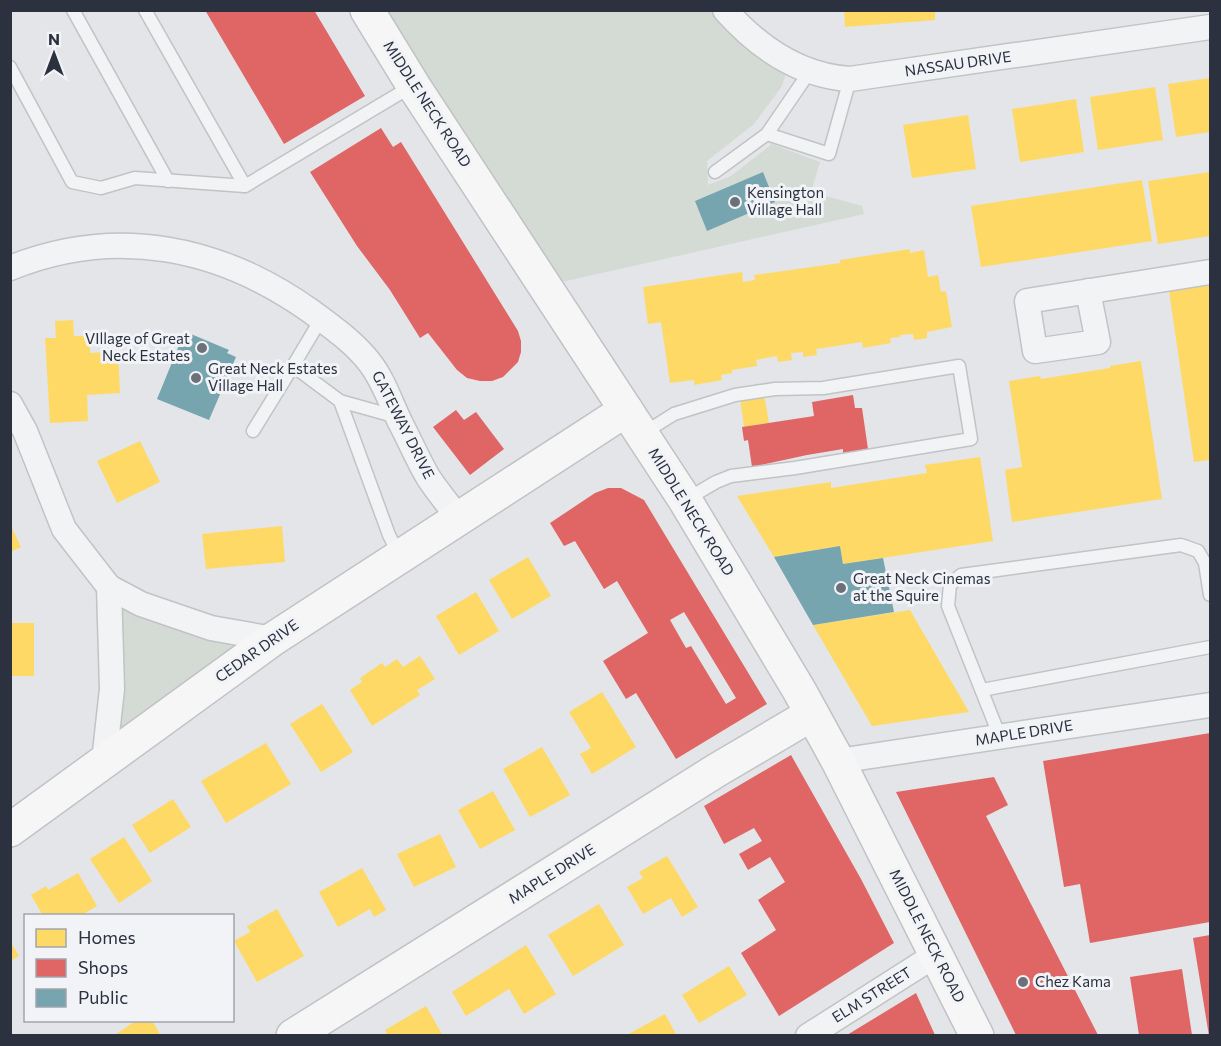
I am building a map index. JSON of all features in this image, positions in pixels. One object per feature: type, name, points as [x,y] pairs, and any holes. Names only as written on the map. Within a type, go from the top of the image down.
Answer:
[{"type":"street","name":"MIDDLE NECK ROAD","points":[[368,10],[413,85],[686,500],[838,761],[977,1035]]},
{"type":"street","name":"NASSAU DRIVE","points":[[725,10],[744,31],[789,63],[835,78],[850,79],[1210,27]]},
{"type":"street","name":"GATEWAY DRIVE","points":[[10,268],[38,257],[98,246],[130,245],[178,251],[214,260],[288,295],[351,342],[372,364],[428,476],[458,517]]},
{"type":"street","points":[[1089,291],[1210,272]]},
{"type":"street","points":[[10,404],[25,431],[64,529],[108,587],[141,604],[211,628],[273,639]]},
{"type":"street","name":"CEDAR DRIVE","points":[[10,830],[273,639],[511,483],[579,417],[628,412]]},
{"type":"street","points":[[511,483],[622,437],[628,412]]},
{"type":"street","points":[[104,761],[112,689],[108,587]]},
{"type":"street","name":"MAPLE DRIVE","points":[[838,761],[1210,705]]},
{"type":"street","name":"MAPLE DRIVE","points":[[293,1035],[717,770],[812,714]]},
{"type":"street","name":"ELM STREET","points":[[808,1035],[937,954]]},
{"type":"lane","points":[[73,10],[168,181]]},
{"type":"lane","points":[[145,10],[245,186]]},
{"type":"lane","points":[[10,67],[72,182],[101,188],[135,178],[245,186],[413,85]]},
{"type":"lane","points":[[715,172],[767,134],[810,71]]},
{"type":"lane","points":[[767,134],[829,154],[850,79]]},
{"type":"lane","points":[[253,431],[321,319]]},
{"type":"lane","points":[[293,366],[340,401],[398,417]]},
{"type":"lane","points":[[628,412],[674,414],[735,395],[776,389],[823,388],[959,366],[971,439],[795,468],[731,476],[686,500]]},
{"type":"lane","points":[[340,401],[389,535],[400,556]]},
{"type":"lane","points":[[1000,737],[948,606],[950,585],[961,575],[1181,545],[1198,551],[1205,563],[1210,595]]},
{"type":"lane","points":[[982,690],[1210,646]]},
{"type":"shaded area","points":[[367,11],[725,11],[789,63],[782,86],[754,124],[707,161],[708,185],[731,176],[772,144],[820,162],[811,192],[862,206],[864,214],[544,286]]},
{"type":"shaded area","points":[[116,602],[252,641],[118,734]]},
{"type":"building: Homes","points":[[844,10],[935,10],[935,20],[845,27]]},
{"type":"building: Homes","points":[[1210,78],[1210,132],[1176,137],[1168,84]]},
{"type":"building: Homes","points":[[1155,87],[1163,140],[1098,150],[1090,97]]},
{"type":"building: Homes","points":[[1076,99],[1084,152],[1020,162],[1012,109]]},
{"type":"building: Homes","points":[[968,115],[976,169],[912,178],[903,125]]},
{"type":"building: Homes","points":[[1210,172],[1210,236],[1158,244],[1148,181]]},
{"type":"building: Homes","points":[[1142,180],[1152,241],[981,267],[971,206]]},
{"type":"building: Homes","points":[[910,249],[910,253],[924,250],[928,277],[938,275],[941,292],[946,291],[952,327],[927,332],[927,338],[914,340],[913,334],[900,335],[900,337],[890,338],[891,343],[863,348],[862,342],[816,349],[817,355],[803,357],[803,352],[791,353],[792,360],[778,362],[777,356],[756,360],[757,366],[732,370],[732,373],[721,375],[722,380],[694,385],[694,380],[670,383],[661,322],[648,324],[643,287],[742,272],[743,282],[755,280],[754,275],[840,263],[840,260]]},
{"type":"building: Homes","points":[[1210,285],[1210,460],[1194,462],[1169,291]]},
{"type":"building: Homes","points":[[73,320],[74,336],[90,336],[90,353],[118,351],[120,393],[87,395],[88,421],[50,423],[45,338],[56,338],[55,321]]},
{"type":"building: Homes","points":[[1141,361],[1162,499],[1012,522],[1005,470],[1022,467],[1009,381],[1040,376],[1041,379]]},
{"type":"building: Homes","points":[[764,394],[769,423],[744,427],[740,398]]},
{"type":"building: Homes","points":[[140,441],[160,482],[117,503],[97,461]]},
{"type":"building: Homes","points":[[980,457],[993,541],[843,564],[840,546],[774,557],[737,496],[831,482],[831,488],[927,473],[925,465]]},
{"type":"building: Homes","points":[[10,524],[21,547],[10,552]]},
{"type":"building: Homes","points":[[282,526],[285,562],[206,569],[202,534]]},
{"type":"building: Homes","points":[[528,557],[551,596],[512,619],[489,580]]},
{"type":"building: Homes","points":[[476,592],[499,631],[459,655],[436,616]]},
{"type":"building: Homes","points":[[910,610],[969,712],[872,726],[813,625]]},
{"type":"building: Homes","points":[[10,623],[34,623],[34,676],[10,676]]},
{"type":"building: Homes","points":[[420,656],[435,679],[417,690],[420,695],[372,726],[350,690],[362,682],[360,678],[382,663],[385,667],[397,659],[403,667]]},
{"type":"building: Homes","points":[[602,692],[636,747],[592,774],[580,754],[591,748],[569,712]]},
{"type":"building: Homes","points":[[322,704],[353,752],[321,772],[290,724]]},
{"type":"building: Homes","points":[[266,743],[291,784],[226,823],[201,781]]},
{"type":"building: Homes","points":[[542,747],[570,795],[530,817],[503,769]]},
{"type":"building: Homes","points":[[493,791],[515,830],[480,849],[458,810]]},
{"type":"building: Homes","points":[[173,799],[191,827],[150,853],[132,825]]},
{"type":"building: Homes","points":[[440,834],[456,867],[414,887],[397,854]]},
{"type":"building: Homes","points":[[124,837],[152,881],[119,903],[90,859]]},
{"type":"building: Homes","points":[[667,856],[698,907],[682,917],[671,898],[643,914],[627,887],[643,878],[639,872]]},
{"type":"building: Homes","points":[[362,868],[386,910],[374,917],[370,909],[338,927],[319,892]]},
{"type":"building: Homes","points":[[78,873],[97,906],[83,914],[42,914],[31,895],[46,886],[48,890]]},
{"type":"building: Homes","points":[[599,904],[624,945],[573,976],[548,935]]},
{"type":"building: Homes","points":[[277,909],[304,956],[257,982],[234,941],[250,932],[247,926]]},
{"type":"building: Homes","points":[[10,941],[19,956],[10,961]]},
{"type":"building: Homes","points":[[526,945],[556,994],[524,1014],[509,989],[466,1016],[452,992]]},
{"type":"building: Homes","points":[[729,966],[747,995],[699,1023],[682,995]]},
{"type":"building: Homes","points":[[426,1006],[443,1036],[388,1036],[385,1030]]},
{"type":"building: Homes","points":[[665,1014],[677,1036],[625,1036]]},
{"type":"building: Homes","points":[[134,1022],[153,1022],[161,1036],[113,1036]]},
{"type":"building: Shops","points":[[205,10],[314,10],[365,96],[284,144]]},
{"type":"building: Shops","points":[[381,128],[393,147],[401,142],[518,331],[521,352],[518,362],[503,377],[492,381],[467,378],[457,370],[428,333],[420,338],[310,172]]},
{"type":"building: Shops","points":[[853,395],[855,408],[862,408],[868,449],[843,453],[843,449],[752,467],[748,440],[744,441],[742,427],[814,416],[812,402]]},
{"type":"building: Shops","points":[[456,410],[464,420],[476,412],[504,449],[470,475],[433,427]]},
{"type":"building: Shops","points":[[608,488],[621,488],[644,500],[767,704],[676,759],[636,693],[626,699],[603,661],[648,633],[617,581],[604,589],[575,541],[564,546],[550,523],[595,493]],"holes":[[[684,612],[736,698],[726,704],[691,646],[686,648],[670,620]]]},
{"type":"building: Shops","points":[[1210,733],[1210,922],[1090,943],[1080,884],[1064,887],[1043,761]]},
{"type":"building: Shops","points":[[791,755],[861,879],[894,943],[779,1016],[741,953],[776,930],[758,900],[785,882],[770,857],[748,870],[739,854],[762,841],[754,828],[724,844],[704,806]]},
{"type":"building: Shops","points":[[994,777],[1008,805],[986,816],[1098,1035],[1016,1035],[896,792]]},
{"type":"building: Shops","points":[[1210,935],[1210,1036],[1209,1036],[1193,938]]},
{"type":"building: Shops","points":[[1182,969],[1192,1035],[1139,1035],[1130,977]]},
{"type":"building: Shops","points":[[916,993],[935,1035],[847,1035]]},
{"type":"building: Public","name":"Kensington Village Hall","points":[[763,172],[775,202],[707,231],[695,201]]},
{"type":"building: Public","name":"Great Neck Estates Village Hall","points":[[191,334],[229,350],[227,353],[236,357],[209,420],[157,399],[180,343],[186,346]]},
{"type":"building: Public","name":"Great Neck Cinemas at the Squire","points":[[840,546],[843,564],[883,558],[894,612],[813,625],[774,557]]},
{"type":"place","name":"Kensington Village Hall","points":[[735,202]]},
{"type":"place","name":"VIllage of Great Neck Estates","points":[[202,348]]},
{"type":"place","name":"Great Neck Estates Village Hall","points":[[196,378]]},
{"type":"place","name":"Great Neck Cinemas at the Squire","points":[[841,588]]},
{"type":"place","name":"Chez Kama","points":[[1023,982]]}]
